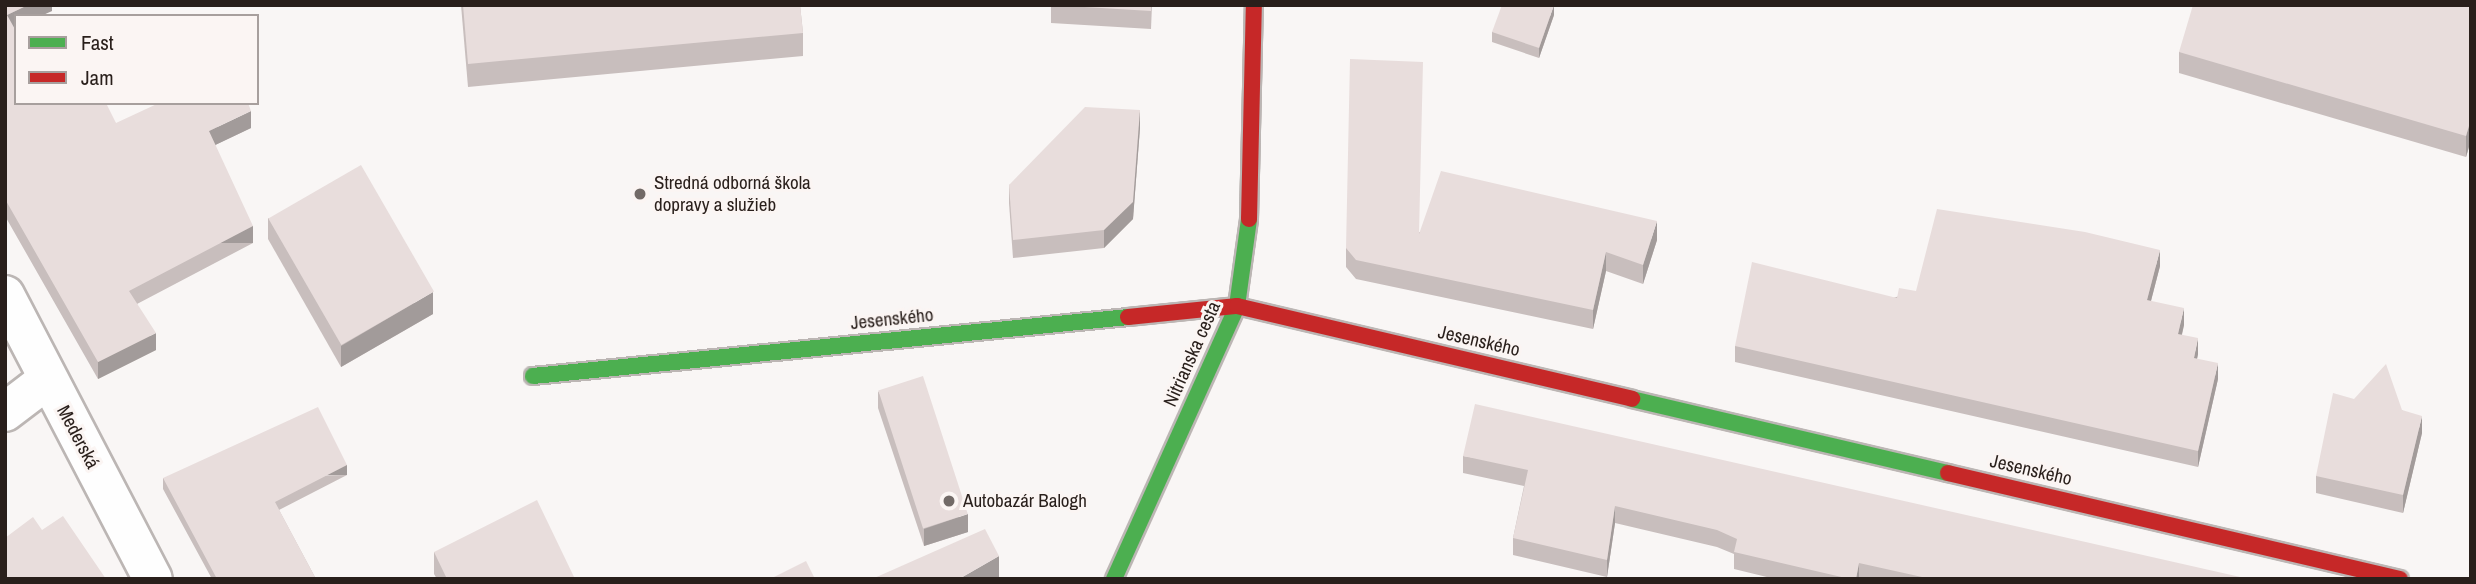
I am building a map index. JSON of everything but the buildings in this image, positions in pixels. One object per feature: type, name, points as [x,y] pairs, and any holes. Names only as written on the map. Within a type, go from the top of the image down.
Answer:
[{"type":"street","name":"Nitrianska cesta","points":[[1114,579],[1237,306],[1250,212],[1254,5]]},
{"type":"street","name":"Mederská","points":[[5,295],[153,579]]},
{"type":"street","name":"Jesenského","points":[[533,376],[1237,306],[2400,579]]},
{"type":"street","points":[[5,412],[47,380]]},
{"type":"traffic: fast","points":[[1114,579],[1237,306],[1249,219]]},
{"type":"traffic: fast","points":[[533,376],[1128,317]]},
{"type":"traffic: fast","points":[[1632,399],[1948,473]]},
{"type":"traffic: jam","points":[[1249,219],[1254,5]]},
{"type":"traffic: jam","points":[[1128,317],[1237,306],[1632,399]]},
{"type":"traffic: jam","points":[[1948,473],[2400,579]]},
{"type":"place","name":"Stredná odborná škola dopravy a služieb","points":[[640,194]]},
{"type":"place","name":"Autobazár Balogh","points":[[949,501]]}]
